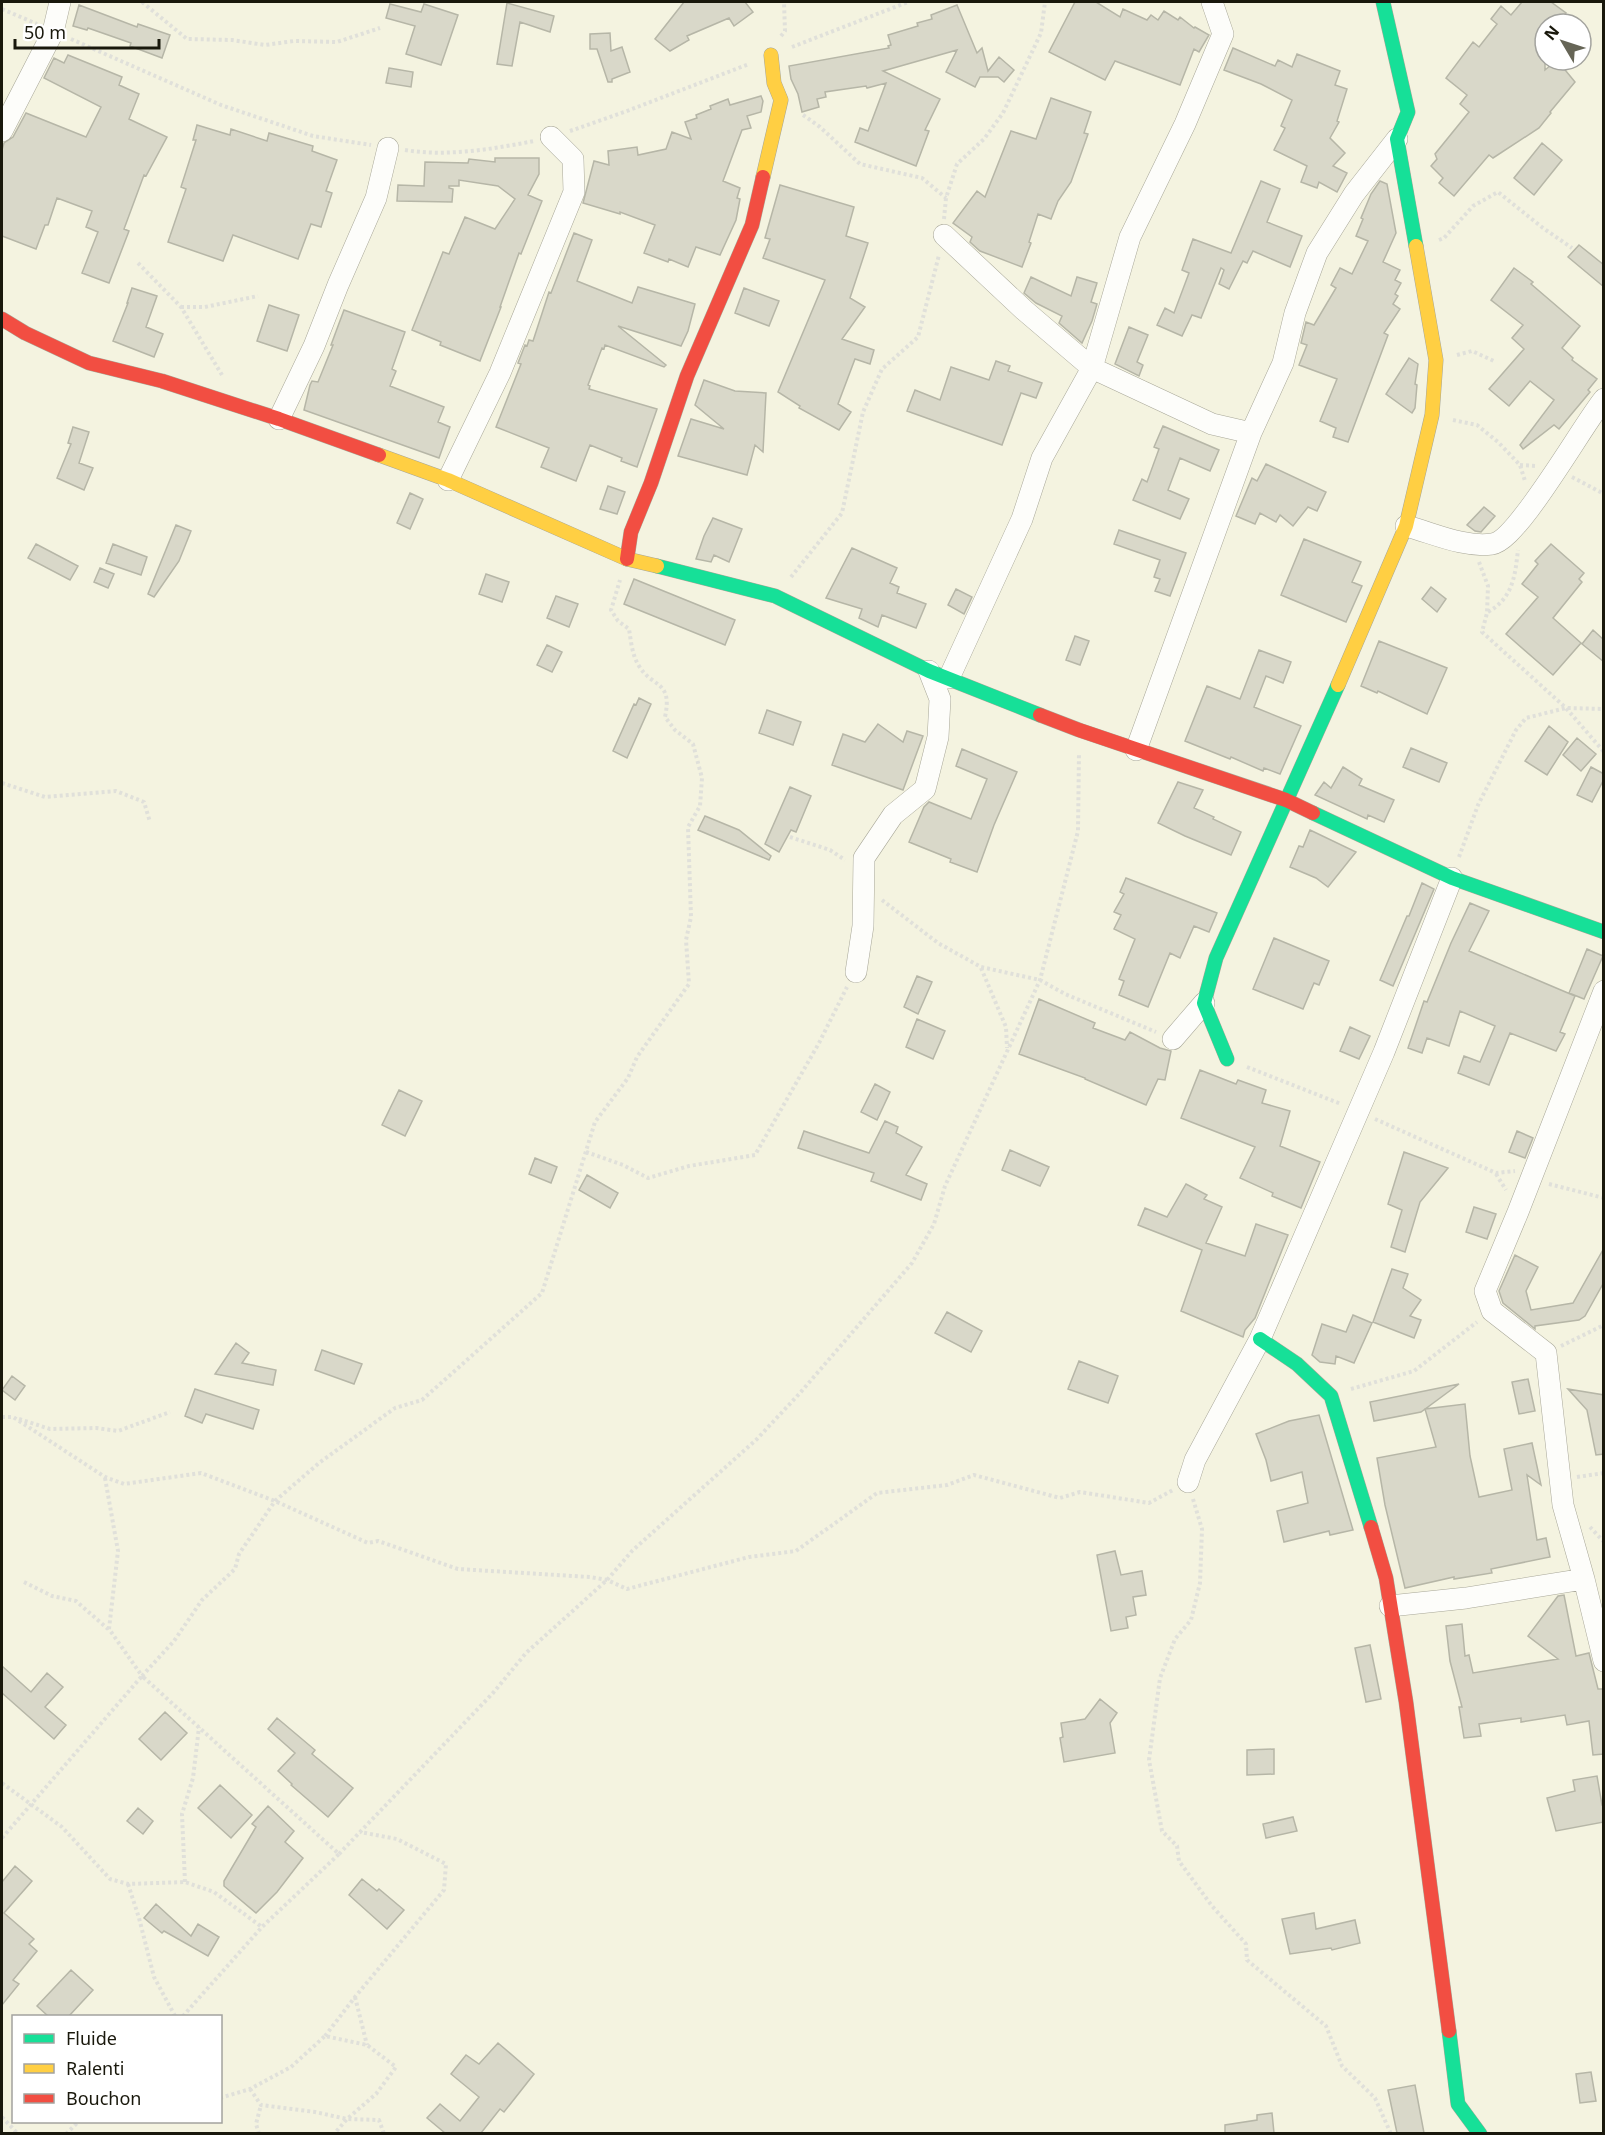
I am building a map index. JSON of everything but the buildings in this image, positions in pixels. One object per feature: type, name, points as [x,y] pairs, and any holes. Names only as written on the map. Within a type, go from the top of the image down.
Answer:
[{"type":"street","points":[[2,131],[53,32],[60,2]]},
{"type":"street","points":[[949,678],[1022,519],[1042,458],[1092,368],[1130,237],[1185,124],[1222,33],[1212,2]]},
{"type":"street","points":[[1136,750],[1251,433],[1282,363],[1295,313],[1317,253],[1354,194],[1397,139],[1408,112],[1383,2]]},
{"type":"street","points":[[627,559],[631,532],[651,483],[687,376],[752,225],[781,100],[774,83],[771,56]]},
{"type":"street","points":[[448,480],[500,373],[574,192],[573,159],[551,137]]},
{"type":"street","points":[[1173,1039],[1204,1003],[1216,958],[1406,526],[1432,415],[1436,360],[1397,139]]},
{"type":"street","points":[[279,419],[314,346],[376,198],[388,148]]},
{"type":"street","points":[[944,235],[1024,310],[1092,368],[1212,424],[1251,433]]},
{"type":"street","points":[[2,319],[25,333],[89,363],[162,381],[279,419],[448,480],[627,559],[775,596],[929,671],[1079,730],[1286,800],[1452,878],[1604,932]]},
{"type":"street","points":[[1406,526],[1472,544],[1495,544],[1511,531],[1532,505],[1604,399]]},
{"type":"street","points":[[856,972],[863,926],[864,858],[893,815],[925,789],[938,737],[940,699],[929,671]]},
{"type":"street","points":[[1188,1482],[1195,1460],[1260,1340],[1384,1052],[1452,878]]},
{"type":"street","points":[[1604,991],[1485,1291],[1492,1311],[1546,1353],[1563,1505],[1604,1661]]},
{"type":"street","points":[[1204,1003],[1227,1059]]},
{"type":"street","points":[[1260,1340],[1297,1364],[1330,1395],[1386,1578],[1406,1702],[1458,2104],[1480,2133]]},
{"type":"street","points":[[1390,1606],[1466,1598],[1584,1579]]},
{"type":"path","points":[[142,2],[187,39],[232,40],[265,45],[294,41],[337,42],[380,28]]},
{"type":"path","points":[[771,56],[774,46],[785,31],[784,2]]},
{"type":"path","points":[[2,9],[221,105],[313,136],[424,153],[498,148],[551,137],[627,111],[908,2]]},
{"type":"path","points":[[775,596],[842,513],[863,412],[882,369],[918,337],[944,235],[946,198],[957,164],[984,139],[1003,113],[1041,33],[1044,2]]},
{"type":"path","points":[[781,100],[820,127],[860,164],[922,178],[946,198]]},
{"type":"path","points":[[1416,248],[1444,238],[1473,206],[1498,192],[1572,248]]},
{"type":"path","points":[[138,263],[181,307],[224,378]]},
{"type":"path","points":[[181,307],[205,307],[258,296]]},
{"type":"path","points":[[1436,360],[1472,351],[1496,362]]},
{"type":"path","points":[[1432,415],[1477,425],[1498,442],[1520,465],[1532,505]]},
{"type":"path","points":[[1487,613],[1499,606],[1514,581],[1518,549],[1511,531]]},
{"type":"path","points":[[1472,544],[1488,586],[1487,613],[1482,632],[1566,708],[1604,752]]},
{"type":"path","points":[[2,1838],[174,1641],[202,1600],[235,1569],[239,1554],[275,1501],[319,1462],[394,1407],[422,1400],[542,1293],[595,1122],[628,1078],[637,1057],[689,984],[686,940],[691,917],[688,827],[700,806],[702,778],[693,744],[675,730],[665,717],[668,703],[661,686],[640,668],[634,657],[629,629],[618,621],[611,610],[627,559]]},
{"type":"path","points":[[1452,878],[1478,805],[1516,730],[1526,718],[1566,708],[1604,709]]},
{"type":"path","points":[[184,2015],[262,1927],[339,1854],[493,1693],[526,1653],[608,1580],[632,1551],[757,1439],[800,1393],[912,1263],[934,1224],[945,1186],[1040,980],[1078,831],[1079,730]]},
{"type":"path","points":[[2,783],[45,797],[116,791],[144,802],[150,822]]},
{"type":"path","points":[[790,837],[830,850],[938,943],[981,967],[1040,980],[1065,994],[1173,1039]]},
{"type":"path","points":[[981,967],[1006,1027],[1007,1049]]},
{"type":"path","points":[[586,1152],[623,1165],[648,1178],[689,1166],[755,1155],[819,1043],[856,972]]},
{"type":"path","points":[[1227,1059],[1357,1111],[1496,1173]]},
{"type":"path","points":[[1530,1180],[1604,1198]]},
{"type":"path","points":[[1330,1395],[1414,1371],[1492,1311]]},
{"type":"path","points":[[1546,1353],[1604,1325]]},
{"type":"path","points":[[2,1417],[13,1417],[50,1429],[96,1428],[118,1431],[170,1412]]},
{"type":"path","points":[[13,1417],[105,1477],[124,1484],[201,1473],[275,1501],[368,1543],[378,1541],[458,1569],[580,1576],[608,1580],[627,1589],[749,1557],[796,1551],[877,1493],[947,1485],[974,1475],[1060,1498],[1080,1492],[1149,1503],[1188,1482],[1202,1530],[1200,1583],[1191,1620],[1175,1638],[1160,1678],[1149,1760],[1162,1832],[1177,1846],[1179,1861],[1212,1906],[1246,1944],[1247,1960],[1326,2026],[1342,2066],[1375,2098],[1391,2133]]},
{"type":"path","points":[[105,1477],[118,1551],[108,1629]]},
{"type":"path","points":[[24,1582],[52,1596],[75,1601],[108,1629],[142,1676],[339,1854]]},
{"type":"path","points":[[185,1882],[183,1814],[193,1778],[199,1726]]},
{"type":"path","points":[[2,1784],[62,1827],[110,1879],[128,1884],[185,1882],[214,1892],[262,1927]]},
{"type":"path","points":[[222,2097],[250,2089],[291,2067],[325,2036],[444,1890],[446,1864],[397,1839],[360,1832]]},
{"type":"path","points":[[128,1884],[154,1977],[174,2015]]},
{"type":"path","points":[[355,1997],[367,2045]]},
{"type":"path","points":[[325,2036],[367,2045],[396,2067],[376,2094],[346,2119],[334,2133]]},
{"type":"path","points":[[250,2089],[261,2105],[315,2112],[346,2119],[379,2120],[384,2133]]},
{"type":"path","points":[[259,2133],[256,2124],[261,2105]]},
{"type":"path","points":[[2,2117],[18,2133]]},
{"type":"traffic: fast","points":[[1383,2],[1408,112],[1397,139],[1416,246]]},
{"type":"traffic: fast","points":[[657,566],[775,596],[929,671],[1040,715]]},
{"type":"traffic: fast","points":[[1227,1059],[1204,1003],[1216,958],[1338,685]]},
{"type":"traffic: fast","points":[[1313,813],[1452,878],[1604,932]]},
{"type":"traffic: fast","points":[[1260,1339],[1297,1364],[1331,1396],[1371,1527]]},
{"type":"traffic: fast","points":[[1449,2031],[1458,2104],[1480,2134]]},
{"type":"traffic: slow","points":[[763,177],[781,100],[774,83],[771,55]]},
{"type":"traffic: slow","points":[[1338,685],[1406,526],[1432,415],[1436,360],[1416,246]]},
{"type":"traffic: slow","points":[[379,455],[448,480],[627,559],[657,566]]},
{"type":"traffic: jam","points":[[627,559],[631,532],[651,483],[687,376],[752,225],[763,177]]},
{"type":"traffic: jam","points":[[2,319],[25,333],[89,363],[162,381],[379,455]]},
{"type":"traffic: jam","points":[[1040,715],[1286,800],[1313,813]]},
{"type":"traffic: jam","points":[[1371,1527],[1386,1578],[1406,1702],[1449,2031]]}]
